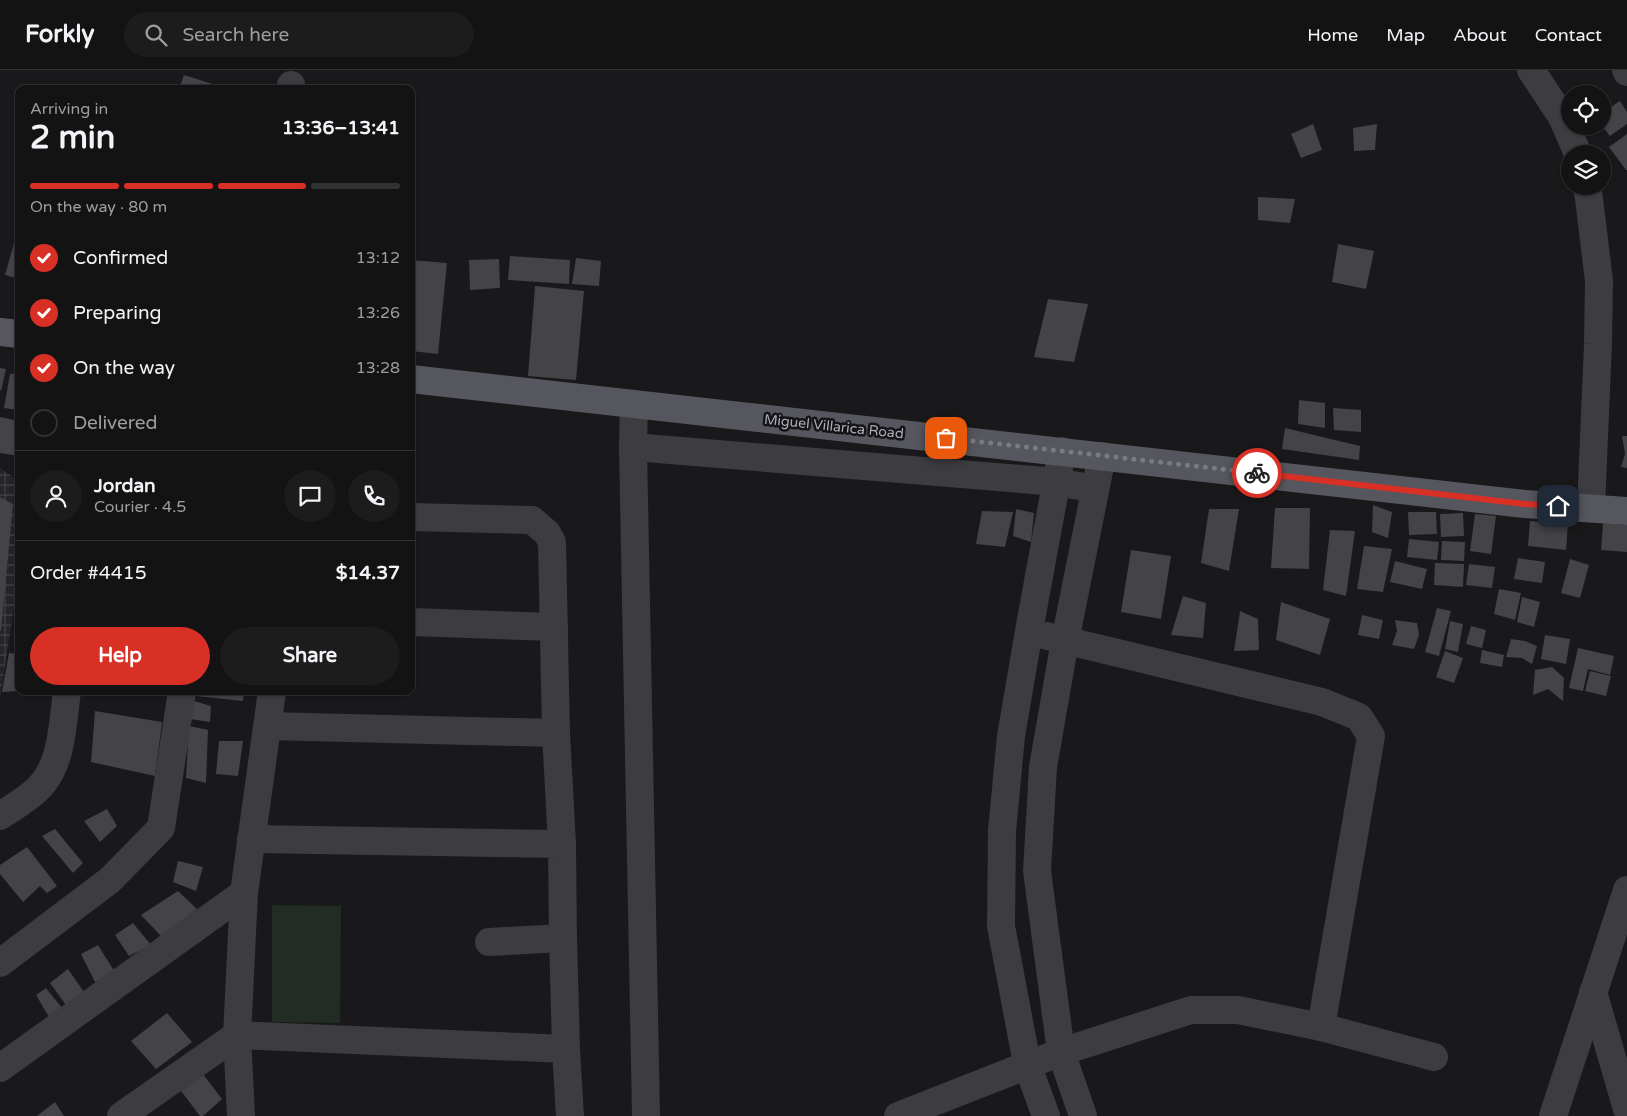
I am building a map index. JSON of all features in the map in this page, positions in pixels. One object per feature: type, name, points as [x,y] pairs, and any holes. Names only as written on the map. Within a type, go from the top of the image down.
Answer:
[{"type":"main road","points":[[0,332],[15,334]]},
{"type":"main road","name":"Miguel Villarica Road","points":[[415,379],[1525,504],[1627,511]]},
{"type":"street","points":[[1531,70],[1562,117],[1574,145]]},
{"type":"street","points":[[1588,195],[1599,281],[1592,508]]},
{"type":"street","points":[[634,404],[633,447],[646,1116]]},
{"type":"street","points":[[633,447],[1057,482],[1095,489]]},
{"type":"street","points":[[1046,1116],[1027,1064],[1001,926],[1003,822],[1012,736],[1062,451]]},
{"type":"street","points":[[1084,1116],[1061,1052],[1037,871],[1043,767],[1065,641],[1102,456]]},
{"type":"street","points":[[415,517],[532,520],[547,533],[552,542],[556,733],[562,844],[566,1049],[570,1116]]},
{"type":"street","points":[[415,622],[554,627]]},
{"type":"street","points":[[1029,631],[1322,702],[1359,717],[1371,736],[1320,1028]]},
{"type":"street","points":[[0,816],[33,794],[50,775],[59,751],[66,695]]},
{"type":"street","points":[[0,963],[110,880],[161,828],[181,695]]},
{"type":"street","points":[[241,1116],[237,1035],[244,892],[271,695]]},
{"type":"street","points":[[267,726],[556,733]]},
{"type":"street","points":[[251,839],[562,844]]},
{"type":"street","points":[[1553,1116],[1627,890]]},
{"type":"street","points":[[0,1068],[244,892]]},
{"type":"street","points":[[489,942],[563,938]]},
{"type":"street","points":[[1593,992],[1627,1109]]},
{"type":"street","points":[[898,1116],[1027,1064],[1191,1010],[1238,1010],[1320,1028],[1434,1058]]},
{"type":"street","points":[[121,1116],[237,1035],[566,1049]]},
{"type":"shaded area","points":[[0,468],[15,478],[15,601],[0,698]]},
{"type":"shaded area","points":[[272,905],[341,906],[340,1023],[272,1022]]},
{"type":"building","points":[[184,75],[216,85],[180,85]]},
{"type":"building","points":[[1620,101],[1627,112],[1627,124],[1610,136],[1611,135],[1611,107]]},
{"type":"building","points":[[1313,124],[1322,150],[1301,158],[1291,134]]},
{"type":"building","points":[[1377,124],[1375,150],[1354,151],[1353,128]]},
{"type":"building","points":[[1627,134],[1627,170],[1611,150],[1611,146]]},
{"type":"building","points":[[1258,197],[1295,199],[1290,223],[1258,220]]},
{"type":"building","points":[[15,240],[15,278],[5,275]]},
{"type":"building","points":[[1338,244],[1374,251],[1366,289],[1332,282]]},
{"type":"building","points":[[510,256],[570,260],[569,284],[508,280]]},
{"type":"building","points":[[576,258],[601,261],[599,286],[572,284]]},
{"type":"building","points":[[499,259],[500,288],[470,290],[469,260]]},
{"type":"building","points":[[415,260],[447,263],[438,354],[415,351]]},
{"type":"building","points":[[535,286],[584,291],[576,380],[528,376]]},
{"type":"building","points":[[1048,299],[1088,304],[1074,362],[1034,357]]},
{"type":"building","points":[[0,368],[6,369],[1,391],[0,390]]},
{"type":"building","points":[[15,373],[15,409],[4,408],[10,374]]},
{"type":"building","points":[[1299,400],[1325,403],[1325,428],[1298,424]]},
{"type":"building","points":[[1333,408],[1361,410],[1361,432],[1334,430]]},
{"type":"building","points":[[0,417],[15,420],[15,455],[0,453]]},
{"type":"building","points":[[1285,428],[1360,446],[1359,460],[1282,449]]},
{"type":"building","points":[[1622,436],[1627,436],[1627,468],[1621,467],[1625,454]]},
{"type":"building","points":[[0,497],[13,504],[1,631],[0,631]]},
{"type":"building","points":[[1373,505],[1392,512],[1388,538],[1372,532]]},
{"type":"building","points":[[1275,508],[1310,508],[1309,569],[1271,568]]},
{"type":"building","points":[[1016,509],[1034,513],[1031,542],[1013,536]]},
{"type":"building","points":[[1209,509],[1239,509],[1229,571],[1201,563]]},
{"type":"building","points":[[982,511],[1013,512],[1005,547],[976,544]]},
{"type":"building","points":[[1408,512],[1436,512],[1437,534],[1409,535]]},
{"type":"building","points":[[1463,513],[1464,536],[1441,537],[1440,514]]},
{"type":"building","points":[[1475,514],[1496,516],[1491,554],[1470,551]]},
{"type":"building","points":[[1530,521],[1568,524],[1566,550],[1528,546]]},
{"type":"building","points":[[1603,523],[1627,525],[1627,552],[1601,550]]},
{"type":"building","points":[[1330,530],[1355,531],[1346,596],[1323,590]]},
{"type":"building","points":[[1409,539],[1439,542],[1437,560],[1407,557]]},
{"type":"building","points":[[1442,541],[1465,542],[1464,561],[1441,560]]},
{"type":"building","points":[[1364,546],[1392,549],[1383,592],[1357,589]]},
{"type":"building","points":[[1131,550],[1171,556],[1161,619],[1121,612]]},
{"type":"building","points":[[1518,558],[1545,562],[1542,583],[1514,579]]},
{"type":"building","points":[[1570,559],[1589,565],[1580,598],[1561,593]]},
{"type":"building","points":[[1395,561],[1427,569],[1422,589],[1390,582]]},
{"type":"building","points":[[1435,563],[1464,564],[1463,587],[1434,585]]},
{"type":"building","points":[[1469,564],[1495,567],[1492,588],[1466,585]]},
{"type":"building","points":[[1499,589],[1521,593],[1515,620],[1494,614]]},
{"type":"building","points":[[1183,596],[1206,603],[1203,638],[1171,635]]},
{"type":"building","points":[[1522,597],[1540,602],[1534,627],[1517,622]]},
{"type":"building","points":[[1281,602],[1330,619],[1320,655],[1276,640]]},
{"type":"building","points":[[1437,608],[1451,611],[1439,656],[1425,652]]},
{"type":"building","points":[[1240,611],[1258,619],[1259,650],[1234,651]]},
{"type":"building","points":[[1362,615],[1383,620],[1379,639],[1358,635]]},
{"type":"building","points":[[1395,620],[1417,623],[1419,635],[1414,649],[1392,645],[1397,631]]},
{"type":"building","points":[[1450,621],[1463,624],[1458,652],[1445,649]]},
{"type":"building","points":[[1471,626],[1486,630],[1482,648],[1466,644]]},
{"type":"building","points":[[1545,635],[1570,639],[1566,664],[1541,659]]},
{"type":"building","points":[[1511,639],[1525,641],[1537,646],[1532,664],[1522,658],[1506,657]]},
{"type":"building","points":[[1578,648],[1614,656],[1610,675],[1588,669],[1583,691],[1569,688]]},
{"type":"building","points":[[1482,650],[1504,655],[1502,667],[1480,663]]},
{"type":"building","points":[[1445,651],[1463,658],[1454,683],[1436,677]]},
{"type":"building","points":[[9,653],[15,654],[15,691],[2,692]]},
{"type":"building","points":[[1552,667],[1564,678],[1563,701],[1548,689],[1533,695],[1535,670]]},
{"type":"building","points":[[1590,671],[1611,676],[1606,696],[1585,691]]},
{"type":"building","points":[[196,695],[244,695],[243,701]]},
{"type":"building","points":[[194,701],[211,706],[210,722],[190,719]]},
{"type":"building","points":[[95,711],[162,722],[155,776],[91,762]]},
{"type":"building","points":[[189,726],[208,730],[206,783],[186,778]]},
{"type":"building","points":[[219,741],[243,741],[238,776],[216,774]]},
{"type":"building","points":[[107,809],[117,826],[100,842],[84,821]]},
{"type":"building","points":[[55,829],[83,863],[73,873],[42,836]]},
{"type":"building","points":[[27,847],[57,886],[47,893],[40,886],[23,902],[0,874],[0,865]]},
{"type":"building","points":[[178,861],[203,867],[196,891],[173,882]]},
{"type":"building","points":[[178,891],[197,909],[162,937],[141,915]]},
{"type":"building","points":[[133,923],[151,945],[129,956],[115,935]]},
{"type":"building","points":[[98,945],[116,974],[95,982],[81,954]]},
{"type":"building","points":[[68,969],[86,995],[66,1005],[50,983]]},
{"type":"building","points":[[46,988],[62,1008],[49,1017],[36,995]]},
{"type":"building","points":[[167,1013],[192,1042],[156,1069],[131,1041]]},
{"type":"building","points":[[203,1074],[222,1099],[203,1116],[200,1116],[181,1091]]},
{"type":"building","points":[[55,1102],[64,1116],[37,1116]]},
{"type":"way so far","points":[[946,438],[1257,473]]},
{"type":"route","points":[[1257,473],[1525,504],[1558,506]]}]
